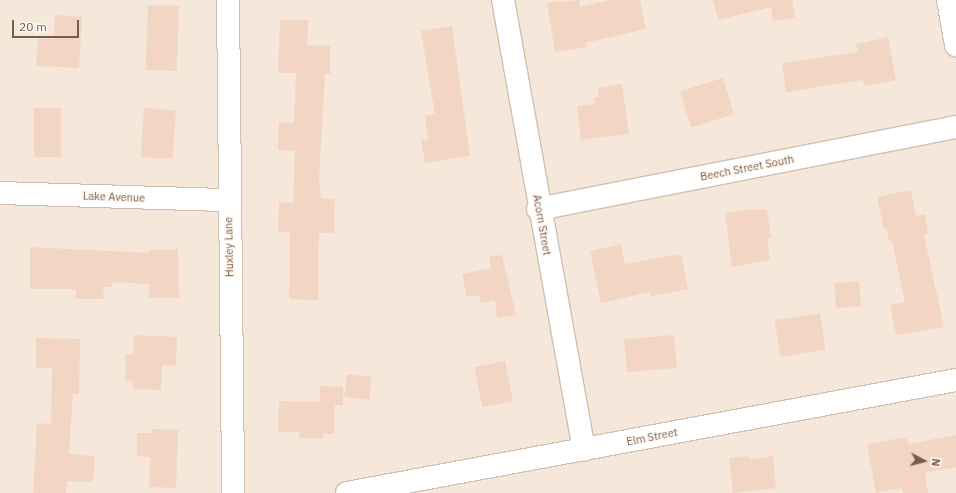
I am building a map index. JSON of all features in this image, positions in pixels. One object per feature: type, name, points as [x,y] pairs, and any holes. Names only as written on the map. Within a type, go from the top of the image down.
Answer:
[{"type":"street","name":"Huxley Lane","points":[[228,0],[228,200],[233,493]]},
{"type":"street","name":"Acorn Street","points":[[503,0],[538,209],[584,450]]},
{"type":"street","points":[[948,0],[956,45]]},
{"type":"street","name":"Beech Street South","points":[[538,209],[956,127]]},
{"type":"street","name":"Lake Avenue","points":[[0,194],[228,200]]},
{"type":"street","name":"Elm Street","points":[[347,493],[956,380]]},
{"type":"shaded area","points":[[0,0],[956,0],[956,493],[0,493]]},
{"type":"building","points":[[579,0],[580,7],[610,0],[640,0],[646,29],[585,43],[586,47],[555,52],[547,3]]},
{"type":"building","points":[[713,0],[792,0],[795,18],[773,21],[771,7],[718,20]]},
{"type":"building","points":[[148,5],[179,6],[177,71],[146,70]]},
{"type":"building","points":[[55,15],[82,17],[79,68],[36,66],[38,38],[54,39]]},
{"type":"building","points":[[280,20],[308,20],[307,45],[330,46],[330,74],[325,74],[319,180],[321,198],[335,199],[334,233],[319,233],[318,300],[289,299],[290,232],[278,232],[279,202],[293,203],[295,151],[278,150],[279,122],[294,123],[296,73],[278,73]]},
{"type":"building","points":[[452,26],[470,156],[425,163],[421,140],[428,139],[425,116],[435,114],[421,31]]},
{"type":"building","points":[[888,37],[896,80],[864,86],[863,80],[786,92],[782,63],[858,52],[856,44]]},
{"type":"building","points":[[723,78],[734,114],[691,127],[680,91]]},
{"type":"building","points":[[622,84],[629,134],[581,140],[577,106],[595,104],[594,97],[599,97],[598,88]]},
{"type":"building","points":[[34,108],[61,108],[61,157],[34,157]]},
{"type":"building","points":[[144,108],[176,110],[173,159],[141,157]]},
{"type":"building","points":[[911,190],[916,216],[925,214],[928,234],[924,235],[944,327],[896,335],[890,305],[905,302],[892,241],[889,241],[887,229],[884,229],[877,197]]},
{"type":"building","points":[[754,209],[767,210],[771,238],[767,239],[770,260],[732,267],[725,213]]},
{"type":"building","points":[[621,244],[625,264],[681,254],[688,289],[651,296],[650,292],[601,303],[590,251]]},
{"type":"building","points":[[30,247],[149,253],[149,250],[178,249],[179,298],[149,298],[149,284],[112,282],[112,287],[104,287],[103,299],[76,299],[76,289],[30,289]]},
{"type":"building","points":[[502,255],[516,315],[497,318],[495,300],[481,303],[479,295],[467,297],[462,274],[491,268],[489,257]]},
{"type":"building","points":[[859,281],[861,306],[836,308],[834,283]]},
{"type":"building","points":[[820,313],[826,350],[780,357],[775,320]]},
{"type":"building","points":[[134,335],[177,337],[176,366],[162,365],[161,390],[133,389],[133,381],[125,380],[126,354],[133,354]]},
{"type":"building","points":[[674,335],[677,368],[627,372],[624,339]]},
{"type":"building","points":[[36,338],[80,339],[79,394],[73,394],[69,454],[95,456],[93,482],[67,481],[66,493],[33,493],[37,423],[51,424],[52,368],[36,368]]},
{"type":"building","points":[[505,361],[513,401],[482,407],[475,367]]},
{"type":"building","points":[[347,374],[372,377],[369,400],[344,397]]},
{"type":"building","points":[[320,386],[343,387],[343,405],[335,405],[334,434],[323,434],[323,438],[299,438],[300,432],[278,432],[279,401],[320,402]]},
{"type":"building","points":[[152,429],[178,430],[176,488],[149,487],[150,457],[137,456],[137,433],[152,433]]},
{"type":"building","points":[[956,435],[956,467],[925,473],[928,493],[903,493],[902,488],[876,493],[867,444],[907,437],[908,444]]},
{"type":"building","points":[[749,456],[749,459],[773,456],[776,488],[733,493],[729,458]]}]
